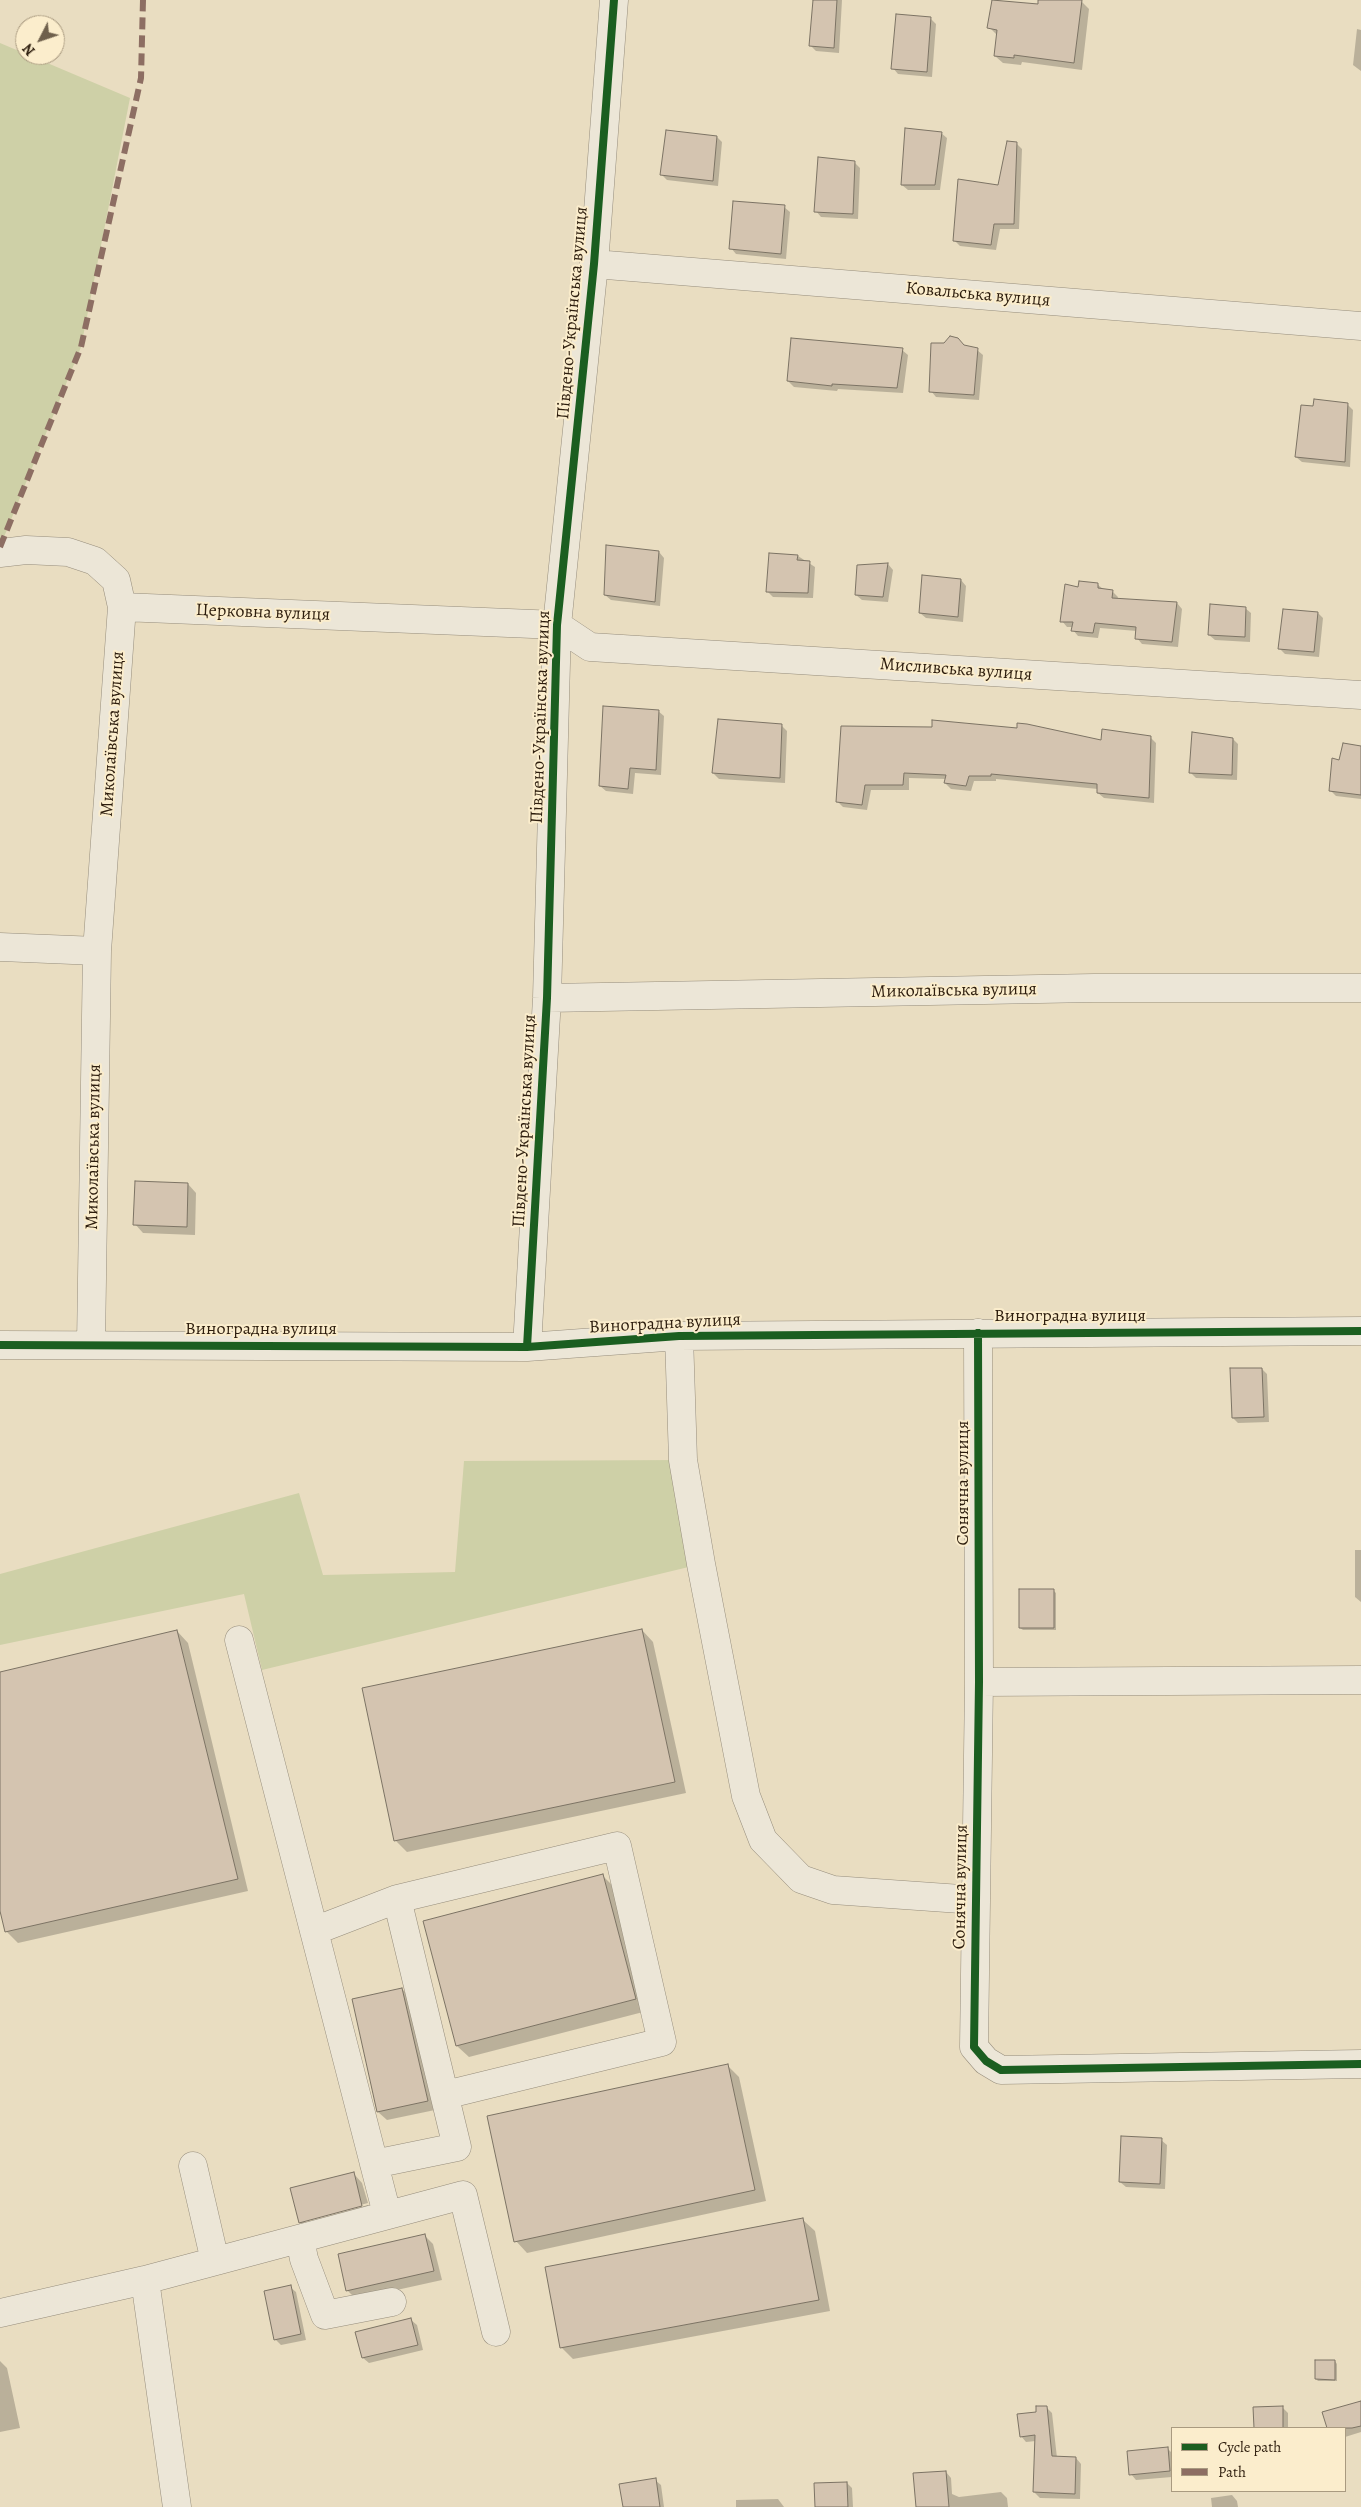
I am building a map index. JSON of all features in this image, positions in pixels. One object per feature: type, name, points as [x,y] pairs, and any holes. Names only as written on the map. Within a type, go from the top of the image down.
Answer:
[{"type":"street","name":"Південо-Українська вулиця","points":[[527,1347],[547,998],[557,625],[594,264],[614,0]]},
{"type":"street","name":"Ковальська вулиця","points":[[594,264],[1361,326]]},
{"type":"street","points":[[0,553],[26,550],[68,552],[96,561],[116,580],[122,607]]},
{"type":"street","name":"Церковна вулиця","points":[[122,607],[557,625]]},
{"type":"street","name":"Миколаївська вулиця","points":[[90,1344],[98,951],[122,607]]},
{"type":"street","name":"Мисливська вулиця","points":[[557,625],[590,647],[1361,695]]},
{"type":"street","points":[[0,947],[98,951]]},
{"type":"street","name":"Миколаївська вулиця","points":[[547,998],[1094,988],[1361,988]]},
{"type":"street","name":"Виноградна вулиця","points":[[0,1345],[527,1347],[679,1336],[1361,1331]]},
{"type":"street","name":"Сонячна вулиця","points":[[978,1333],[979,1682],[974,2047],[986,2060],[1001,2070],[1361,2064]]},
{"type":"street","points":[[679,1336],[683,1460],[686,1479],[746,1796],[763,1840],[801,1878],[833,1890],[975,1900]]},
{"type":"street","points":[[239,1640],[387,2214]]},
{"type":"street","points":[[979,1682],[1361,1680]]},
{"type":"street","points":[[314,1931],[397,1899],[616,1846],[662,2042],[445,2096]]},
{"type":"street","points":[[374,2164],[458,2147],[397,1899]]},
{"type":"street","points":[[193,2166],[215,2262]]},
{"type":"street","points":[[0,2313],[145,2280],[463,2195],[496,2332]]},
{"type":"street","points":[[300,2239],[304,2259],[325,2315],[392,2302]]},
{"type":"street","points":[[145,2280],[177,2507]]},
{"type":"green space","points":[[0,43],[15,49],[15,65],[52,65],[130,98],[81,347],[0,547]]},
{"type":"green space","points":[[683,1460],[701,1564],[262,1670],[244,1594],[0,1645],[0,1574],[299,1493],[323,1575],[455,1572],[464,1461]]},
{"type":"building","points":[[813,0],[837,0],[834,48],[809,46]]},
{"type":"building","points":[[992,0],[1038,4],[1038,0],[1082,0],[1074,63],[1014,55],[1014,58],[994,56],[997,30],[987,28]]},
{"type":"building","points":[[896,14],[931,17],[927,72],[891,69]]},
{"type":"building","points":[[905,128],[942,132],[935,185],[901,185]]},
{"type":"building","points":[[666,130],[717,136],[713,181],[660,175]]},
{"type":"building","points":[[1007,141],[1017,142],[1014,224],[994,224],[991,245],[953,241],[958,179],[998,185]]},
{"type":"building","points":[[818,157],[855,161],[853,214],[814,212]]},
{"type":"building","points":[[733,201],[785,205],[781,254],[729,249]]},
{"type":"building","points":[[950,336],[958,338],[964,345],[978,348],[974,395],[929,392],[931,343],[944,343]]},
{"type":"building","points":[[791,338],[903,348],[897,388],[832,384],[832,386],[787,381]]},
{"type":"building","points":[[1314,399],[1348,403],[1345,462],[1295,457],[1301,405],[1313,406]]},
{"type":"building","points":[[606,545],[659,551],[655,602],[604,595]]},
{"type":"building","points":[[769,553],[798,555],[797,560],[810,561],[808,593],[766,592]]},
{"type":"building","points":[[888,563],[883,597],[855,595],[857,565]]},
{"type":"building","points":[[922,575],[961,579],[958,617],[919,613]]},
{"type":"building","points":[[1079,581],[1098,583],[1098,588],[1113,590],[1112,598],[1177,602],[1172,642],[1135,639],[1136,627],[1095,623],[1093,633],[1071,631],[1073,622],[1060,622],[1065,584],[1078,587]]},
{"type":"building","points":[[1210,604],[1246,607],[1245,637],[1208,635]]},
{"type":"building","points":[[1283,609],[1318,612],[1314,652],[1278,649]]},
{"type":"building","points":[[603,706],[659,710],[656,770],[630,768],[628,789],[599,786]]},
{"type":"building","points":[[718,719],[782,724],[780,778],[712,773]]},
{"type":"building","points":[[932,720],[1017,728],[1017,723],[1027,724],[1101,740],[1102,729],[1151,736],[1149,798],[1097,793],[1097,784],[991,774],[991,776],[969,776],[966,786],[944,783],[946,775],[904,773],[903,785],[865,785],[862,805],[836,802],[841,726],[932,727]]},
{"type":"building","points":[[1192,732],[1233,738],[1232,775],[1189,773]]},
{"type":"building","points":[[1343,743],[1361,746],[1361,795],[1329,791],[1332,758],[1339,760]]},
{"type":"building","points":[[135,1181],[188,1183],[187,1227],[133,1225]]},
{"type":"building","points":[[1230,1368],[1262,1368],[1264,1417],[1232,1418]]},
{"type":"building","points":[[1019,1589],[1054,1589],[1054,1628],[1019,1628]]},
{"type":"building","points":[[642,1629],[675,1782],[394,1841],[362,1688]]},
{"type":"building","points":[[177,1630],[238,1879],[5,1932],[0,1911],[0,1672]]},
{"type":"building","points":[[603,1874],[636,1999],[456,2046],[423,1921]]},
{"type":"building","points":[[402,1988],[428,2101],[377,2112],[352,1999]]},
{"type":"building","points":[[728,2064],[755,2190],[514,2242],[487,2116]]},
{"type":"building","points":[[1121,2136],[1162,2138],[1160,2184],[1119,2182]]},
{"type":"building","points":[[354,2172],[362,2206],[299,2223],[290,2188]]},
{"type":"building","points":[[803,2218],[819,2300],[560,2348],[545,2267]]},
{"type":"building","points":[[425,2234],[434,2271],[346,2291],[338,2254]]},
{"type":"building","points":[[291,2285],[301,2334],[274,2340],[264,2291]]},
{"type":"building","points":[[411,2318],[418,2345],[362,2358],[355,2332]]},
{"type":"building","points":[[1315,2360],[1335,2360],[1335,2380],[1315,2379]]},
{"type":"building","points":[[1361,2401],[1361,2426],[1352,2428],[1327,2427],[1322,2412]]},
{"type":"building","points":[[1036,2406],[1047,2406],[1052,2456],[1076,2457],[1075,2494],[1033,2492],[1035,2435],[1020,2437],[1017,2414],[1036,2412]]},
{"type":"building","points":[[1283,2406],[1283,2427],[1254,2427],[1253,2407]]},
{"type":"building","points":[[1168,2447],[1170,2471],[1129,2475],[1127,2451]]},
{"type":"building","points":[[946,2471],[949,2507],[916,2507],[913,2473]]},
{"type":"building","points":[[656,2478],[660,2507],[623,2507],[619,2484]]},
{"type":"building","points":[[847,2482],[848,2507],[815,2507],[814,2483]]},
{"type":"marked path","points":[[0,547],[81,347],[141,78],[143,0]]},
{"type":"cycle path","points":[[527,1347],[547,998],[557,625],[594,264],[614,0]]},
{"type":"cycle path","points":[[0,1345],[527,1347],[679,1336],[1361,1331]]},
{"type":"cycle path","points":[[978,1333],[979,1682],[974,2047],[986,2061],[1001,2070],[1361,2064]]}]
